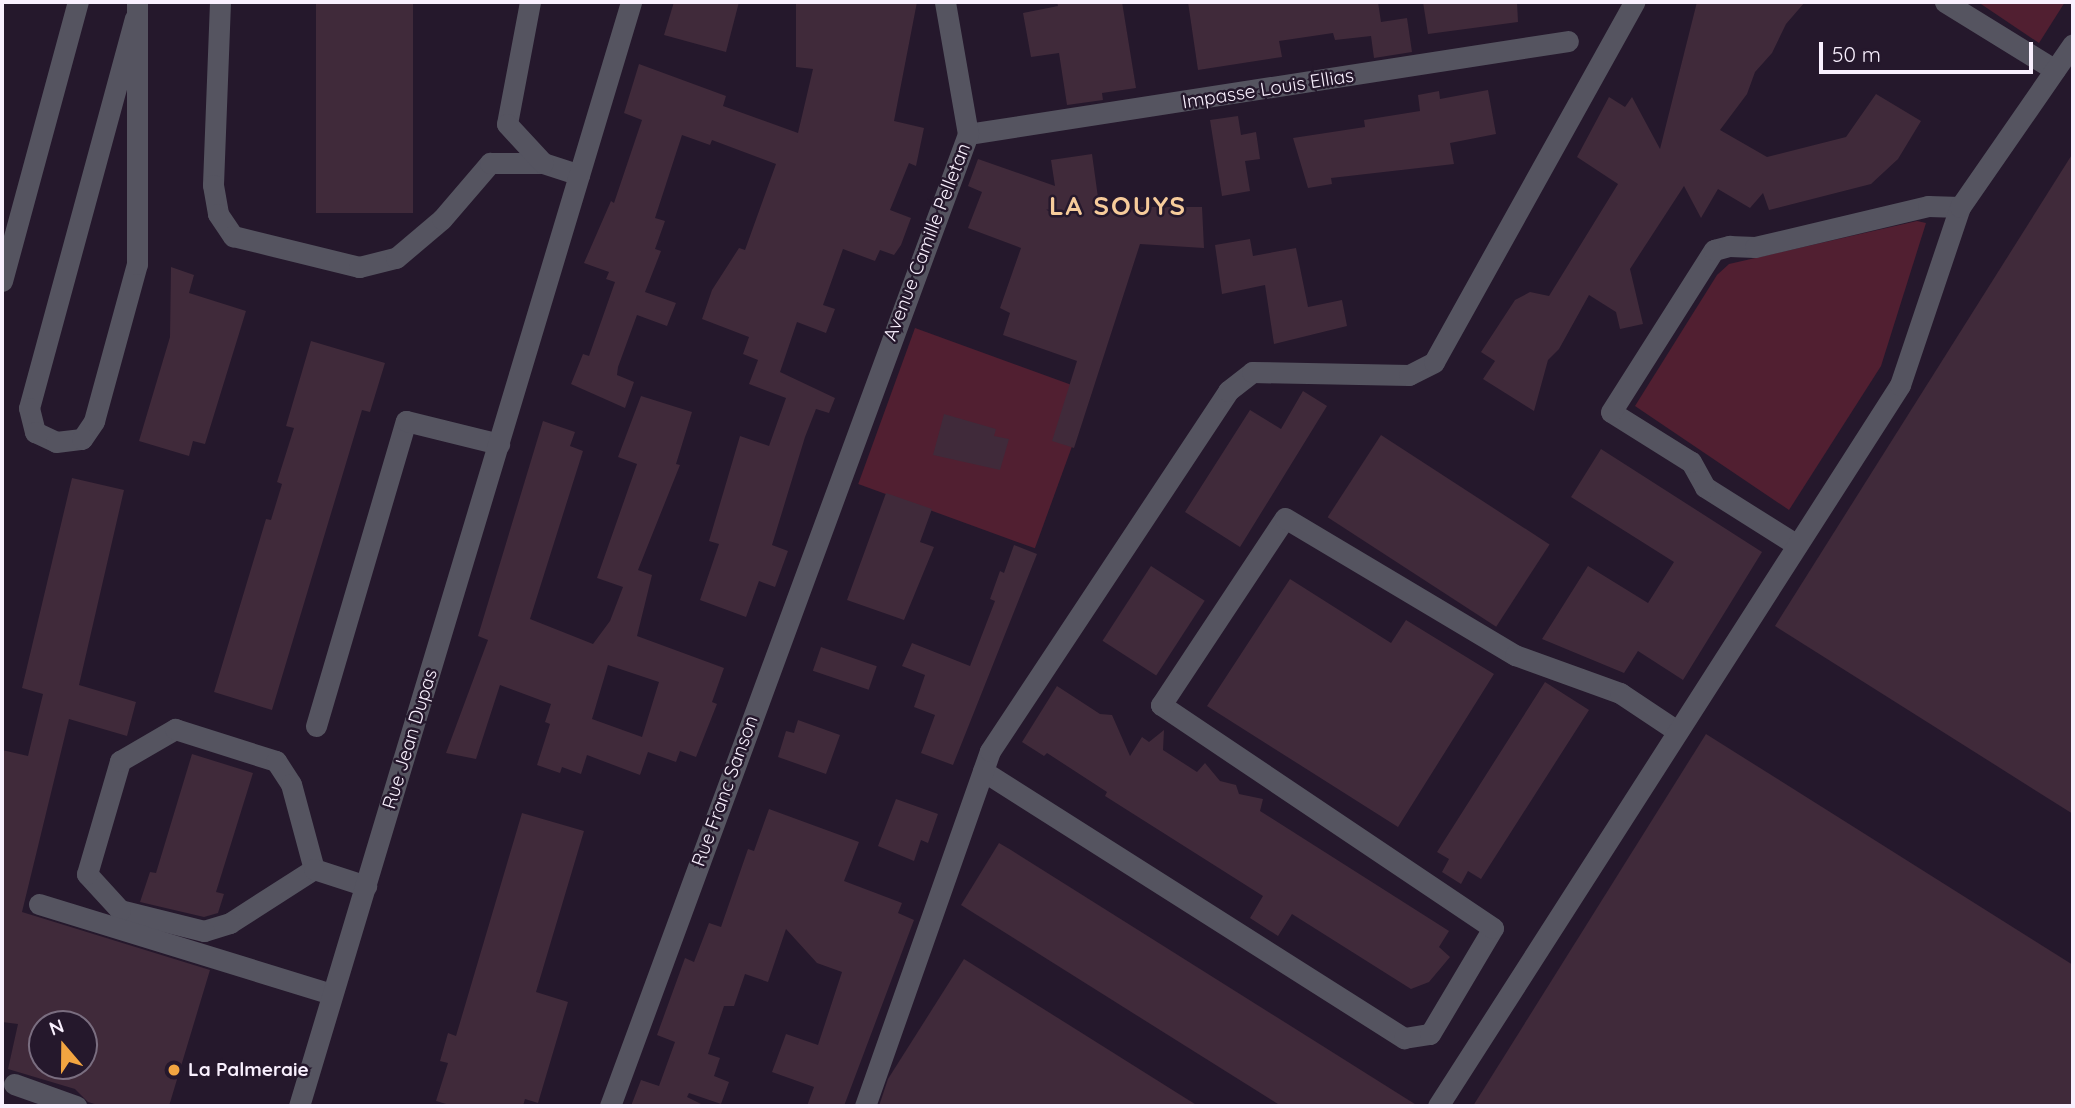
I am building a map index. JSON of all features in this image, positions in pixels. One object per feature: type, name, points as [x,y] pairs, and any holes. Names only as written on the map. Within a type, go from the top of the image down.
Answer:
[{"type":"street","points":[[2,281],[78,2]]},
{"type":"street","points":[[220,2],[213,185],[218,214],[233,236],[359,267],[396,258],[442,219],[490,163],[543,163],[579,175]]},
{"type":"street","points":[[530,2],[507,124],[543,163]]},
{"type":"street","name":"Rue Jean Dupas","points":[[299,1106],[631,2]]},
{"type":"street","name":"Avenue Camille Pelletan","points":[[840,476],[968,134],[945,2]]},
{"type":"street","points":[[865,1106],[990,751],[1228,391],[1252,372],[1409,375],[1434,362],[1634,2]]},
{"type":"street","points":[[1945,2],[2055,70]]},
{"type":"street","points":[[136,10],[137,264],[94,421],[82,439],[56,442],[35,432],[29,408],[136,10]]},
{"type":"street","name":"Impasse Louis Ellias","points":[[968,134],[1568,41]]},
{"type":"street","points":[[1438,1106],[1900,385],[1960,207],[2073,44]]},
{"type":"street","points":[[1797,545],[1705,487],[1691,462],[1611,412],[1714,250],[1755,247],[1927,206],[1960,207]]},
{"type":"street","points":[[316,726],[406,421],[499,444]]},
{"type":"street","name":"Rue Franc Sanson","points":[[610,1106],[840,476]]},
{"type":"street","points":[[984,771],[1404,1038],[1430,1034],[1493,928],[1161,705],[1285,518],[1515,655],[1620,693],[1677,731]]},
{"type":"street","points":[[175,729],[276,761],[291,784],[314,869],[230,923],[204,931],[120,910],[87,874],[120,761],[175,729]]},
{"type":"street","points":[[314,869],[366,886]]},
{"type":"street","points":[[39,904],[331,995]]},
{"type":"street","points":[[14,1084],[76,1106]]},
{"type":"shaded area","points":[[1978,2],[2065,2],[2039,43]]},
{"type":"shaded area","points":[[1917,221],[1926,223],[1881,366],[1789,510],[1635,406],[1717,275],[1729,264]]},
{"type":"shaded area","points":[[915,328],[1092,392],[1035,548],[858,484]]},
{"type":"building","points":[[316,2],[413,2],[413,213],[316,213]]},
{"type":"building","points":[[674,2],[739,2],[726,52],[664,35]]},
{"type":"building","points":[[796,2],[917,2],[894,121],[924,128],[916,166],[909,163],[890,210],[911,218],[901,245],[894,255],[880,250],[875,261],[843,249],[823,305],[835,309],[826,333],[797,322],[780,372],[835,398],[829,413],[816,409],[805,437],[772,545],[788,551],[775,587],[759,581],[746,617],[700,600],[719,544],[709,541],[740,436],[769,446],[786,398],[749,384],[758,360],[743,354],[749,337],[702,319],[712,290],[739,248],[745,250],[776,164],[712,140],[710,145],[682,135],[655,218],[665,221],[655,249],[661,251],[645,292],[676,303],[667,326],[637,315],[618,367],[617,375],[634,382],[625,408],[571,384],[583,354],[589,356],[615,282],[606,279],[609,272],[584,263],[611,201],[614,203],[642,120],[624,113],[639,64],[726,96],[723,106],[798,133],[813,69],[796,67]]},
{"type":"building","points":[[1057,2],[1122,2],[1136,88],[1102,93],[1103,100],[1067,105],[1059,53],[1031,57],[1023,13],[1058,6]]},
{"type":"building","points":[[1188,2],[1378,2],[1381,22],[1407,18],[1412,52],[1374,58],[1371,36],[1335,40],[1333,33],[1279,41],[1282,57],[1198,70]]},
{"type":"building","points":[[1423,2],[1517,2],[1518,22],[1428,34]]},
{"type":"building","points":[[1697,2],[1805,2],[1786,24],[1772,53],[1755,72],[1747,94],[1720,130],[1767,157],[1846,137],[1876,94],[1921,121],[1898,159],[1871,184],[1769,210],[1763,193],[1750,208],[1718,189],[1701,218],[1684,186],[1630,269],[1643,324],[1620,329],[1616,312],[1589,295],[1559,349],[1548,360],[1534,411],[1483,379],[1495,361],[1481,352],[1515,300],[1530,292],[1549,296],[1618,184],[1577,157],[1609,97],[1625,107],[1632,97],[1660,149]]},
{"type":"building","points":[[1488,90],[1496,134],[1450,143],[1454,164],[1331,178],[1332,184],[1308,188],[1293,138],[1365,127],[1364,120],[1420,111],[1418,95],[1439,91],[1440,99]]},
{"type":"building","points":[[1238,116],[1241,135],[1256,132],[1260,159],[1245,161],[1250,191],[1222,196],[1210,120]]},
{"type":"building","points":[[2073,153],[2073,814],[1775,626]]},
{"type":"building","points":[[1092,154],[1100,212],[1133,207],[1202,207],[1204,248],[1140,244],[1074,448],[1052,441],[1077,361],[1003,335],[1010,313],[1000,308],[1021,248],[968,228],[982,192],[968,186],[978,159],[1055,186],[1051,160]]},
{"type":"building","points":[[1250,239],[1253,256],[1296,248],[1308,307],[1342,300],[1347,326],[1274,344],[1265,285],[1222,294],[1215,245]]},
{"type":"building","points":[[171,267],[194,275],[189,293],[246,311],[205,444],[193,441],[189,456],[139,441],[170,337]]},
{"type":"building","points":[[311,341],[385,363],[370,412],[362,410],[272,710],[214,692],[266,519],[271,520],[282,484],[277,482],[294,428],[286,426]]},
{"type":"building","points":[[1303,391],[1327,406],[1240,547],[1185,512],[1250,410],[1281,429]]},
{"type":"building","points":[[641,396],[692,412],[676,464],[680,465],[638,570],[652,575],[637,636],[724,668],[712,702],[717,704],[696,757],[680,751],[676,762],[648,752],[640,775],[587,755],[581,774],[562,767],[560,773],[537,765],[550,724],[545,722],[551,704],[500,685],[476,759],[446,753],[488,640],[478,636],[543,421],[575,432],[570,446],[583,451],[530,619],[593,644],[610,621],[623,587],[597,578],[637,464],[618,457]],"holes":[[[608,665],[659,682],[642,737],[592,719]]]},
{"type":"building","points":[[944,414],[996,429],[994,436],[1009,439],[1000,470],[933,455]]},
{"type":"building","points":[[1381,435],[1550,544],[1496,627],[1328,517]]},
{"type":"building","points":[[1601,449],[1762,552],[1683,680],[1638,651],[1624,673],[1542,639],[1588,566],[1648,603],[1674,562],[1571,497]]},
{"type":"building","points":[[72,478],[124,490],[79,685],[136,702],[127,736],[69,719],[22,912],[210,970],[169,1106],[101,1106],[88,1102],[75,1089],[45,1080],[98,1080],[98,1010],[28,1010],[28,1075],[8,1069],[18,1024],[2,1022],[2,750],[28,756],[43,694],[22,688]]},
{"type":"building","points":[[886,493],[932,509],[920,542],[934,547],[904,620],[847,600]]},
{"type":"building","points":[[1014,545],[1037,554],[953,765],[921,753],[935,715],[914,707],[925,675],[902,666],[912,643],[970,666],[995,601],[990,599],[1000,571],[1004,573]]},
{"type":"building","points":[[1151,566],[1205,601],[1156,675],[1103,641]]},
{"type":"building","points":[[1290,579],[1391,643],[1406,620],[1494,674],[1398,827],[1207,706]]},
{"type":"building","points":[[821,647],[877,666],[869,690],[813,671]]},
{"type":"building","points":[[1545,682],[1589,710],[1481,879],[1468,871],[1461,884],[1442,872],[1449,859],[1437,852]]},
{"type":"building","points":[[1057,686],[1100,714],[1112,715],[1130,756],[1142,737],[1149,742],[1164,730],[1163,750],[1197,772],[1205,763],[1220,781],[1236,785],[1239,794],[1263,799],[1260,811],[1449,931],[1439,947],[1450,957],[1429,982],[1411,989],[1292,914],[1278,936],[1250,918],[1263,896],[1105,796],[1107,792],[1047,753],[1044,756],[1022,742]]},
{"type":"building","points":[[798,720],[840,735],[826,774],[778,757],[786,731],[794,733]]},
{"type":"building","points":[[1706,734],[2073,965],[2073,1106],[1473,1106]]},
{"type":"building","points":[[192,754],[253,773],[216,892],[224,894],[218,913],[204,917],[140,902],[150,872],[156,873]]},
{"type":"building","points":[[896,799],[938,814],[928,843],[921,840],[914,861],[878,846]]},
{"type":"building","points":[[769,809],[859,842],[844,881],[902,903],[898,913],[914,920],[844,1106],[807,1106],[814,1087],[772,1072],[786,1034],[818,1045],[842,972],[817,963],[786,929],[768,982],[745,974],[734,1006],[724,1006],[708,1054],[720,1058],[714,1076],[729,1082],[721,1104],[689,1093],[687,1097],[705,1106],[631,1106],[641,1080],[659,1086],[675,1042],[657,1035],[685,958],[694,962],[709,923],[721,927],[748,849],[754,851]]},
{"type":"building","points":[[522,813],[584,831],[536,992],[568,1002],[538,1103],[525,1099],[523,1106],[453,1106],[436,1101],[448,1063],[440,1061],[448,1033],[456,1036]]},
{"type":"building","points":[[999,843],[1418,1106],[1281,1106],[961,905]]},
{"type":"building","points":[[964,959],[1198,1106],[879,1106],[888,1079]]},
{"type":"place","name":"La Palmeraie","points":[[174,1070]]},
{"type":"district","name":"LA SOUYS","points":[[1118,206]]}]
